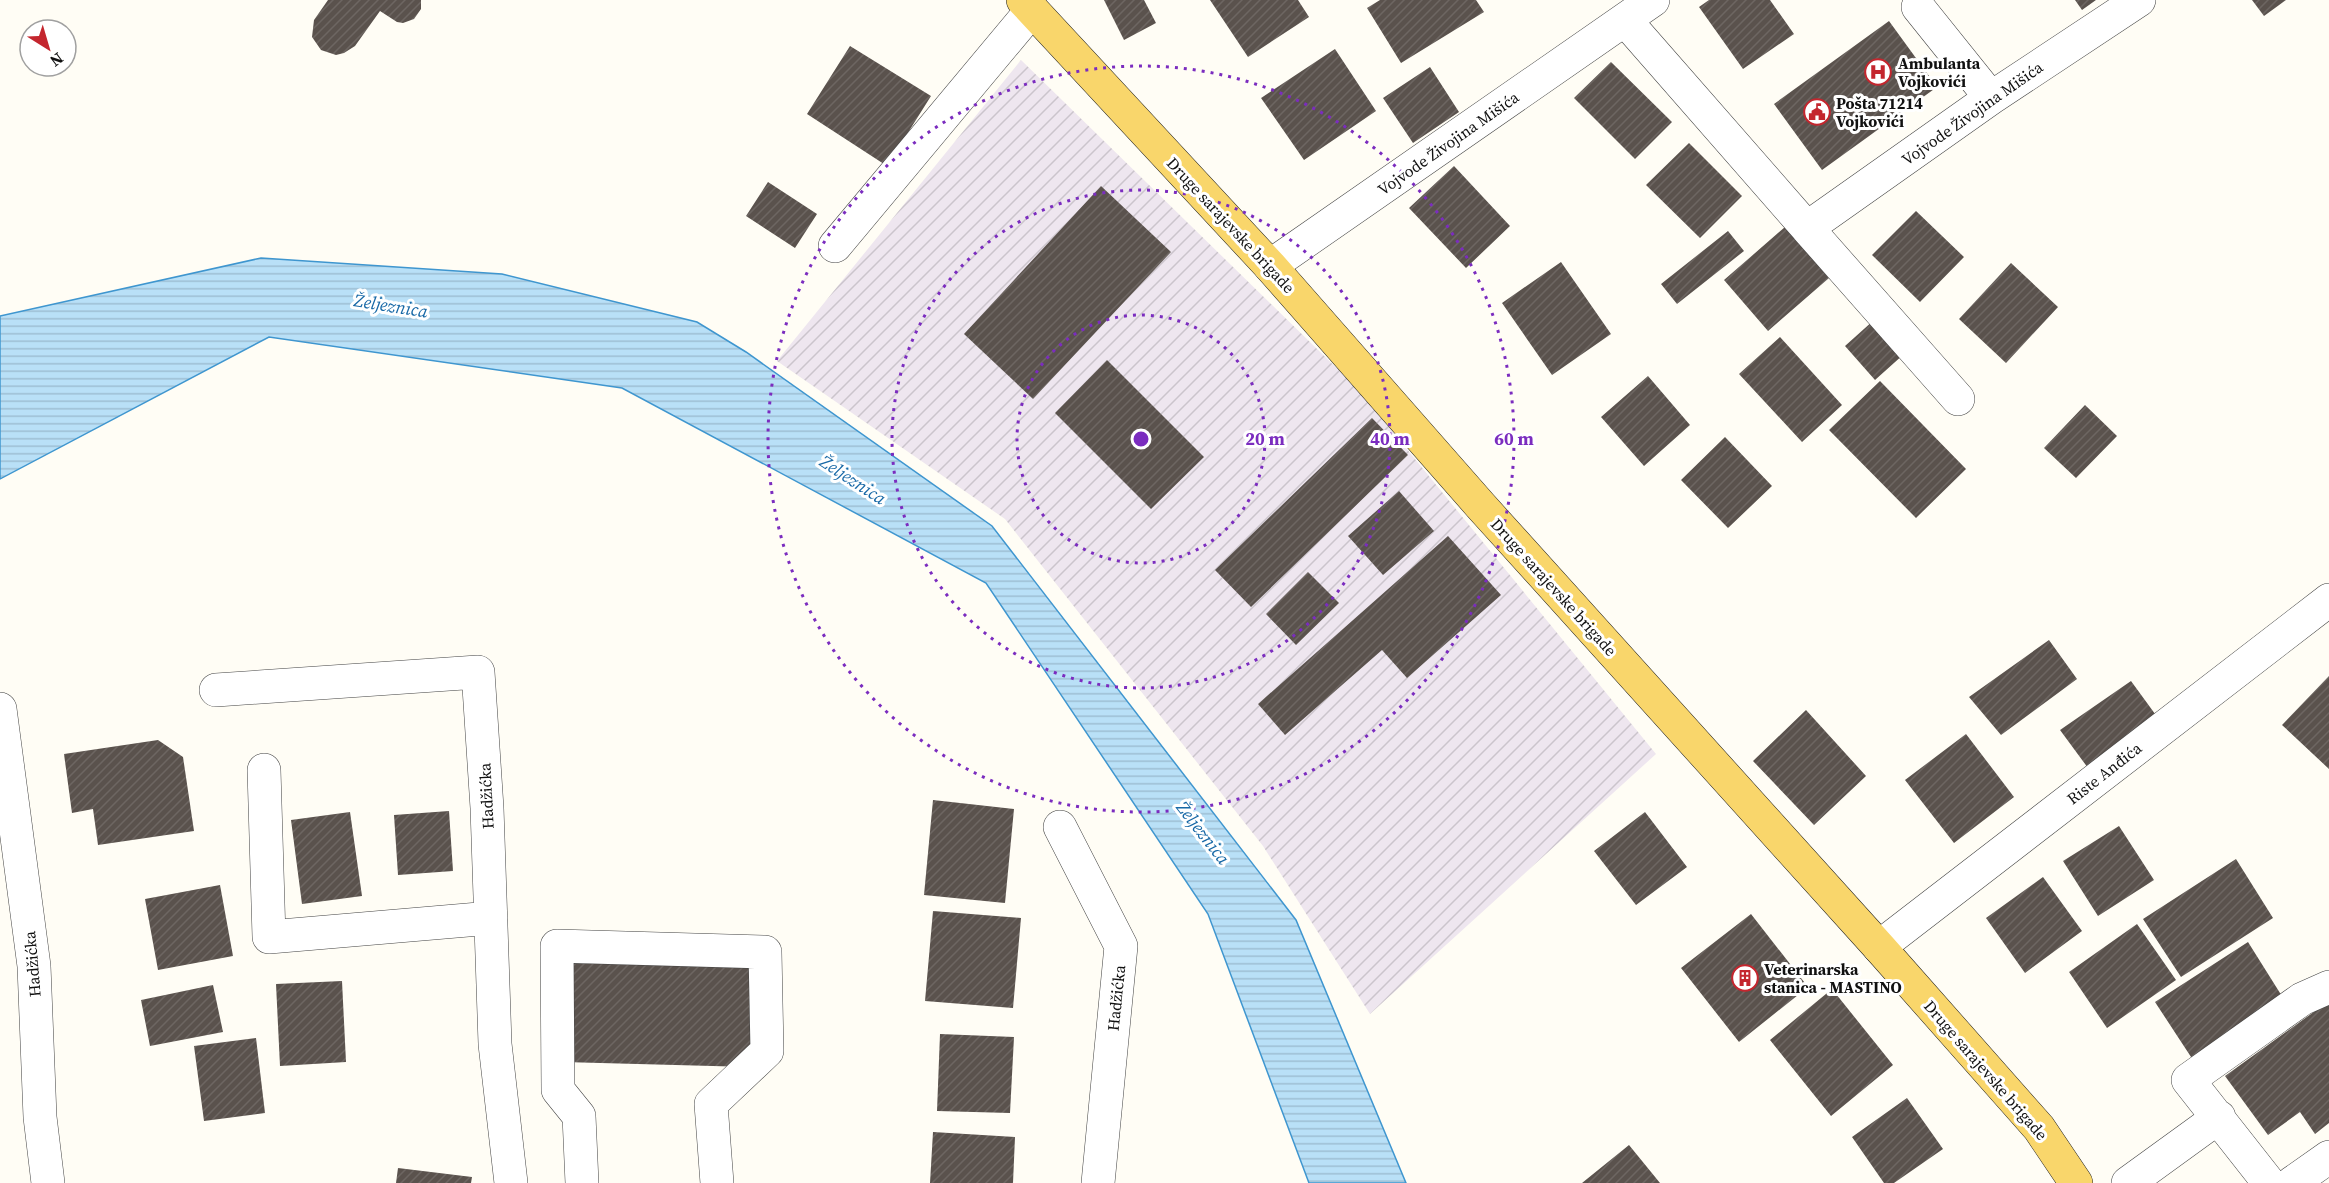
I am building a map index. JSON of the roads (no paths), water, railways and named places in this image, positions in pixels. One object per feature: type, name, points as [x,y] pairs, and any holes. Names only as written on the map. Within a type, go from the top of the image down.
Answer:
[{"type":"main road","name":"Druge sarajevske brigade","points":[[1027,5],[1270,266],[1480,505],[1879,947],[2039,1128],[2076,1183]]},
{"type":"street","name":"Vojvode Živojina Mišića","points":[[1270,266],[1653,0]]},
{"type":"street","name":"Vojvode Živojina Mišića","points":[[1807,228],[1990,98],[2139,0]]},
{"type":"street","points":[[836,246],[1027,5]]},
{"type":"street","points":[[1918,7],[1990,98]]},
{"type":"street","points":[[1625,21],[1958,399]]},
{"type":"street","name":"Riste Anđića","points":[[1879,947],[2329,600]]},
{"type":"street","name":"Hadžićka","points":[[216,690],[478,672],[495,1044],[511,1183]]},
{"type":"street","name":"Hadžićka","points":[[0,709],[34,966],[40,1118],[48,1183]]},
{"type":"street","points":[[264,770],[268,937],[491,918]]},
{"type":"street","name":"Hadžićka","points":[[1060,827],[1121,946],[1098,1183]]},
{"type":"street","points":[[582,1183],[579,1116],[558,1090],[557,946],[765,952],[767,1051],[711,1104],[717,1183]]},
{"type":"street","points":[[2269,1183],[2188,1080],[2302,999],[2329,987]]},
{"type":"street","points":[[2128,1183],[2219,1117]]},
{"type":"street","points":[[2292,1183],[2329,1156]]},
{"type":"water","name":"Željeznica","points":[[261,258],[502,274],[697,322],[746,352],[992,526],[1296,920],[1406,1183],[1309,1183],[1208,914],[986,583],[622,388],[269,337],[0,479],[0,316]]},
{"type":"place","name":"Ambulanta Vojkovići","points":[[1878,72]]},
{"type":"place","name":"Pošta 71214 Vojkovići","points":[[1817,112]]},
{"type":"place","name":"Veterinarska stanica - MASTINO","points":[[1745,978]]}]
